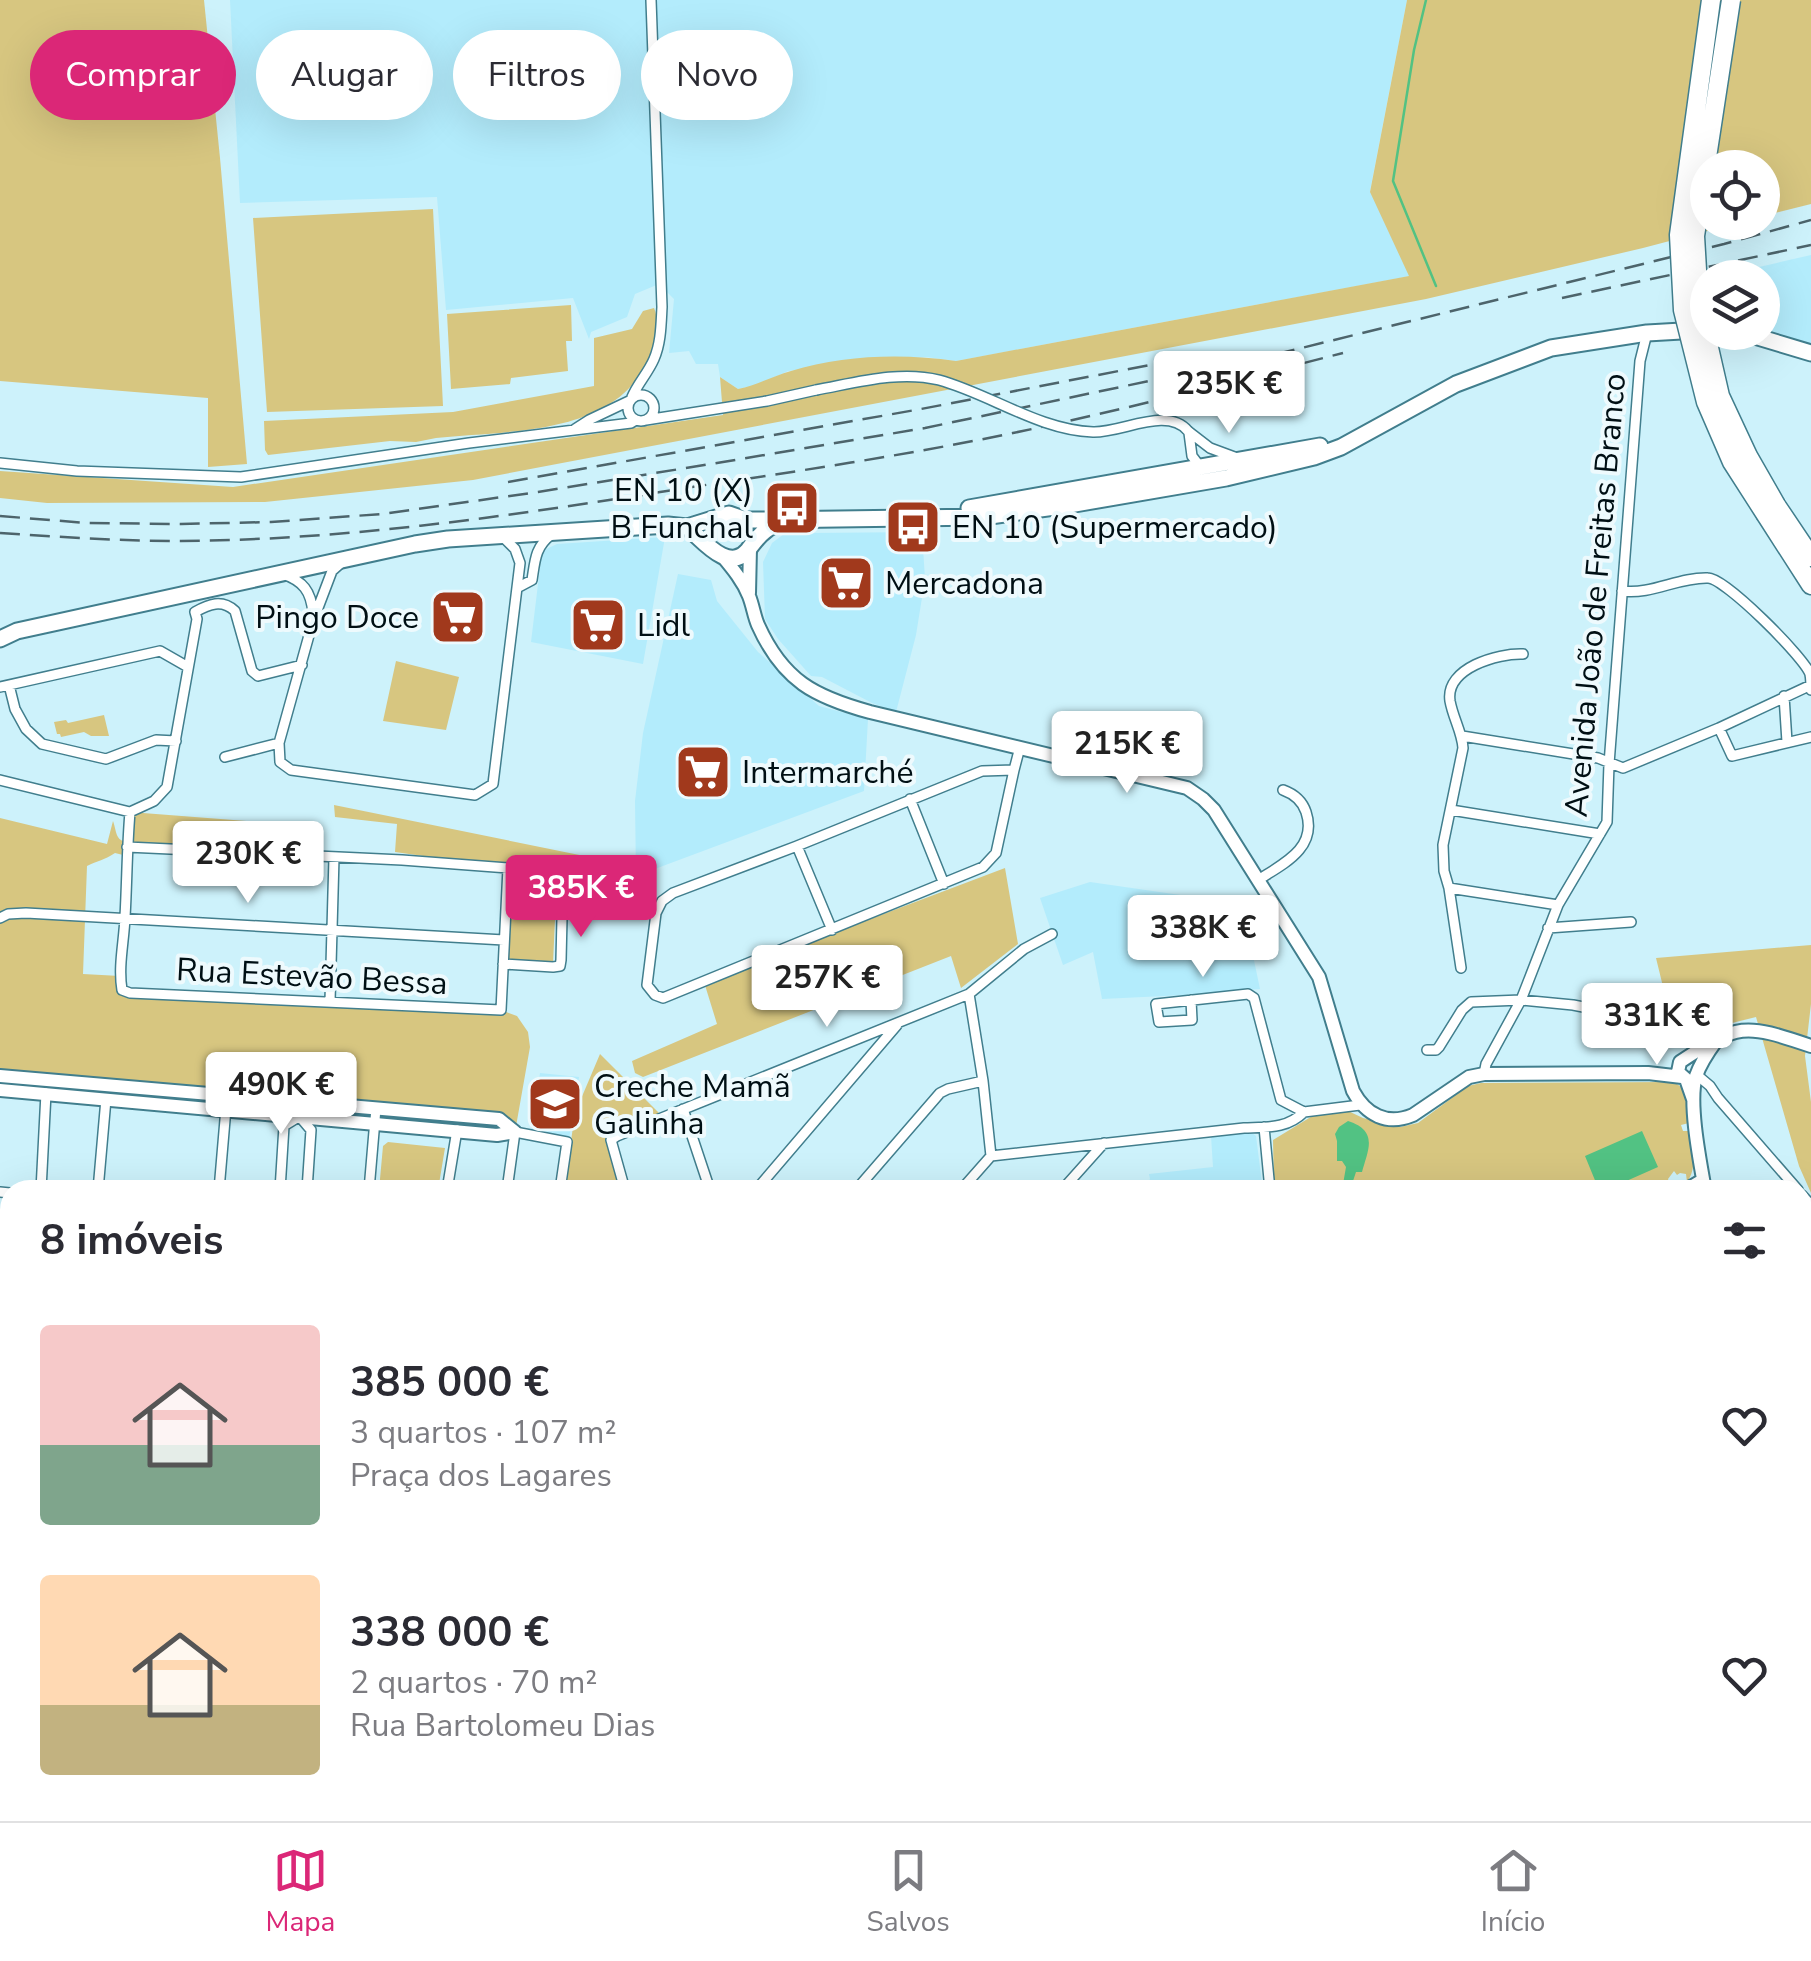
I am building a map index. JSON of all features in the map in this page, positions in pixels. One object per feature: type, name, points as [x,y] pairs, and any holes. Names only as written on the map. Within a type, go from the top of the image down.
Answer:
[{"type":"highway","points":[[1710,0],[1679,236],[1683,310],[1706,402],[1732,462],[1811,585]]},
{"type":"highway","points":[[1732,0],[1695,236],[1699,304],[1720,396],[1766,489],[1811,557]]},
{"type":"main road","points":[[0,630],[18,630],[415,544],[500,535],[687,527],[735,514],[746,520],[997,515],[1182,486],[1314,458],[1456,384],[1551,348],[1690,330]]},
{"type":"main road","points":[[1780,344],[1811,353]]},
{"type":"main road","points":[[916,517],[1312,448],[1370,430]]},
{"type":"main road","points":[[718,518],[709,532],[709,542],[740,577],[765,639],[792,676],[808,689],[834,702],[1188,788],[1203,799],[1214,810],[1320,977],[1353,1091],[1360,1104],[1374,1116],[1391,1120],[1413,1116],[1469,1077],[1484,1074],[1692,1075]]},
{"type":"main road","points":[[746,520],[752,530],[749,595]]},
{"type":"main road","points":[[687,527],[719,554],[735,558],[773,524],[788,520]]},
{"type":"main road","points":[[0,639],[18,630]]},
{"type":"main road","points":[[1648,1074],[1744,1029],[1765,1031],[1811,1046]]},
{"type":"main road","points":[[1703,1180],[1692,1075],[1717,1039]]},
{"type":"main road","points":[[1683,1060],[1678,1069],[1692,1075]]},
{"type":"main road","points":[[0,1076],[106,1100],[226,1111],[300,1109]]},
{"type":"main road","points":[[0,1090],[47,1087],[227,1096],[300,1109],[375,1116],[499,1119],[515,1132]]},
{"type":"main road","points":[[375,1116],[497,1135],[515,1132]]},
{"type":"street","points":[[651,0],[662,307],[654,358],[638,381],[628,410],[641,420],[892,377],[936,380],[1072,429],[1116,430],[1165,419],[1183,424],[1201,447],[1203,459],[1196,475],[1182,486]]},
{"type":"street","name":"Avenida João de Freitas Branco","points":[[1484,1074],[1520,1000],[1558,905],[1607,822],[1640,362],[1647,333]]},
{"type":"street","points":[[645,376],[646,395],[654,405],[682,414]]},
{"type":"street","points":[[572,430],[646,395]]},
{"type":"street","points":[[0,463],[77,472],[241,477],[631,424],[653,414],[654,405]]},
{"type":"street","points":[[1192,439],[1222,454],[1252,459]]},
{"type":"street","points":[[1168,474],[1183,464],[1192,439]]},
{"type":"street","points":[[1200,468],[1226,478]]},
{"type":"street","points":[[517,588],[532,580],[536,552],[555,532]]},
{"type":"street","points":[[346,559],[332,571],[314,621],[279,743],[280,762],[291,770],[475,795],[493,784],[520,563],[510,543],[500,535]]},
{"type":"street","points":[[280,574],[304,586],[312,602],[314,621]]},
{"type":"street","points":[[1462,736],[1598,758],[1623,768],[1784,696],[1811,688],[1810,674],[1799,656],[1735,592],[1714,578],[1703,577],[1648,592],[1622,592]]},
{"type":"street","points":[[0,780],[130,812],[154,801],[167,787],[197,620],[195,612],[208,604],[222,603],[235,611],[252,671],[258,676],[302,664]]},
{"type":"street","points":[[176,741],[156,740],[106,760],[42,744],[26,729],[4,686],[160,652],[188,667]]},
{"type":"street","points":[[1461,968],[1443,846],[1461,761],[1462,736],[1449,699],[1452,683],[1485,660],[1524,654]]},
{"type":"street","points":[[1784,696],[1788,742]]},
{"type":"street","points":[[1064,758],[1168,720],[1185,732]]},
{"type":"street","points":[[1719,728],[1732,756],[1811,737]]},
{"type":"street","points":[[225,756],[279,743]]},
{"type":"street","points":[[1088,748],[1086,754],[1093,766],[1104,756],[1104,744]]},
{"type":"street","points":[[1014,770],[982,770],[662,901],[656,912],[647,985],[663,998],[983,868],[996,853],[1020,746]]},
{"type":"street","points":[[1258,880],[1295,856],[1306,843],[1309,826],[1305,808],[1295,794],[1283,790]]},
{"type":"street","points":[[910,799],[944,884]]},
{"type":"street","points":[[1452,810],[1600,834]]},
{"type":"street","points":[[125,920],[130,812]]},
{"type":"street","points":[[797,846],[832,930]]},
{"type":"street","points":[[128,848],[508,868],[503,964],[560,966],[562,918],[556,912],[506,910]]},
{"type":"street","points":[[330,1001],[334,858]]},
{"type":"street","points":[[1449,888],[1558,905]]},
{"type":"street","points":[[0,918],[26,914],[504,940]]},
{"type":"street","name":"Rua Estevão Bessa","points":[[125,920],[120,976],[122,990],[130,993],[501,1010],[503,964]]},
{"type":"street","points":[[1548,928],[1631,922]]},
{"type":"street","points":[[623,1180],[612,1140],[618,1136],[969,994],[1024,948],[1052,934]]},
{"type":"street","points":[[969,994],[991,1156]]},
{"type":"street","points":[[1190,1000],[1253,994],[1280,1100],[1304,1112],[1360,1104]]},
{"type":"street","points":[[1427,1050],[1439,1047],[1471,1002],[1520,1000],[1604,1012],[1652,1002]]},
{"type":"street","points":[[764,1180],[898,1022]]},
{"type":"street","points":[[1692,1075],[1710,1086],[1789,1180]]},
{"type":"street","points":[[865,1180],[940,1093],[982,1081]]},
{"type":"street","points":[[42,1180],[47,1087]]},
{"type":"street","points":[[1693,1099],[1705,1095],[1718,1098]]},
{"type":"street","points":[[220,1180],[227,1096]]},
{"type":"street","points":[[99,1180],[106,1100]]},
{"type":"street","points":[[281,1180],[284,1126],[300,1109],[310,1130],[308,1180]]},
{"type":"street","points":[[683,1109],[707,1180]]},
{"type":"street","points":[[970,1180],[991,1156],[1282,1126],[1304,1112]]},
{"type":"street","points":[[369,1180],[375,1116]]},
{"type":"street","points":[[1264,1127],[1269,1180]]},
{"type":"street","points":[[449,1180],[456,1130]]},
{"type":"street","points":[[508,1180],[515,1132],[567,1142],[561,1180]]},
{"type":"street","points":[[1071,1180],[1104,1142]]},
{"type":"shaded area","points":[[0,0],[204,0],[207,30],[30,30],[30,120],[216,120],[247,464],[208,467],[208,398],[0,381]]},
{"type":"shaded area","points":[[230,0],[1407,0],[1370,191],[1410,276],[956,361],[926,357],[788,371],[758,385],[738,389],[720,377],[718,364],[696,364],[689,351],[669,353],[674,299],[659,284],[635,294],[627,317],[591,332],[589,339],[573,298],[446,310],[437,197],[240,203],[236,30],[231,30]]},
{"type":"shaded area","points":[[1407,0],[1811,0],[1811,204],[1780,212],[1780,150],[1690,150],[1690,236],[1426,299],[473,480],[265,502],[47,503],[0,498],[0,471],[233,487],[723,415],[720,377],[738,389],[784,373],[852,359],[894,356],[956,361],[1409,276],[1370,192]]},
{"type":"shaded area","points":[[433,209],[443,406],[267,412],[253,218]]},
{"type":"shaded area","points":[[1811,255],[1811,344],[1780,336],[1780,262]]},
{"type":"shaded area","points":[[571,305],[572,341],[566,341],[568,371],[511,378],[510,384],[451,389],[447,314]]},
{"type":"shaded area","points":[[654,308],[654,342],[636,380],[615,401],[589,415],[528,430],[268,455],[265,450],[264,421],[453,412],[594,386],[594,338],[632,329],[643,311]]},
{"type":"shaded area","points":[[788,531],[922,532],[925,579],[916,635],[896,712],[822,677],[811,676],[765,619],[763,562],[772,543]]},
{"type":"shaded area","points":[[665,537],[643,664],[531,642],[542,551],[557,544]]},
{"type":"shaded area","points":[[678,574],[711,580],[717,601],[758,652],[819,706],[868,719],[864,791],[636,876],[635,801],[643,733]]},
{"type":"shaded area","points":[[396,661],[459,677],[446,730],[383,721]]},
{"type":"shaded area","points":[[104,715],[109,736],[84,732],[61,737],[57,734],[54,722]]},
{"type":"shaded area","points":[[334,805],[604,860],[601,882],[395,852],[397,824],[335,817]]},
{"type":"shaded area","points":[[130,812],[310,826],[311,849],[131,847]]},
{"type":"shaded area","points":[[0,818],[107,844],[113,821],[119,838],[128,842],[127,856],[115,853],[87,866],[83,974],[120,976],[122,990],[501,1010],[517,1016],[528,1032],[530,1047],[515,1132],[499,1119],[0,1075]]},
{"type":"shaded area","points":[[1005,868],[1018,944],[961,988],[951,956],[643,1077],[635,1073],[632,1061],[717,1024],[704,982]]},
{"type":"shaded area","points":[[1090,882],[1215,900],[1246,922],[1260,989],[1102,999],[1093,952],[1063,965],[1040,898]]},
{"type":"shaded area","points":[[509,919],[555,920],[553,963],[507,962]]},
{"type":"shaded area","points":[[1811,945],[1811,1004],[1805,1056],[1811,1102],[1811,1180],[1805,1180],[1799,1166],[1756,1017],[1724,1025],[1678,1048],[1656,958]]},
{"type":"shaded area","points":[[600,1054],[663,1117],[612,1140],[622,1180],[565,1180],[575,1113]]},
{"type":"shaded area","name":"Creche Mamã Galinha","points":[[540,1073],[579,1077],[569,1139],[531,1131]]},
{"type":"shaded area","points":[[1674,1082],[1684,1089],[1689,1123],[1681,1125],[1683,1131],[1689,1131],[1693,1151],[1688,1180],[1686,1174],[1677,1175],[1674,1171],[1668,1180],[1274,1180],[1273,1140],[1314,1115],[1346,1110],[1400,1127],[1418,1123],[1468,1086]]},
{"type":"shaded area","points":[[1348,1121],[1368,1136],[1362,1172],[1356,1172],[1353,1180],[1344,1180],[1346,1167],[1337,1161],[1335,1134]]},
{"type":"shaded area","points":[[1642,1131],[1658,1167],[1629,1180],[1595,1180],[1585,1156]]},
{"type":"shaded area","points":[[1251,1132],[1256,1136],[1262,1180],[1149,1180],[1149,1174],[1213,1167],[1211,1136]]},
{"type":"shaded area","points":[[388,1142],[445,1148],[440,1180],[380,1180],[383,1146]]},
{"type":"waterway","points":[[1426,0],[1393,181],[1436,286]]},
{"type":"railway","points":[[0,516],[86,523],[181,524],[382,514],[723,462],[925,428],[1273,355],[1811,220]]},
{"type":"railway","points":[[1562,298],[1811,245]]},
{"type":"railway","points":[[0,533],[136,540],[245,540],[374,531],[501,516],[973,441],[1343,353]]},
{"type":"railway","points":[[508,482],[1202,355]]},
{"type":"place","name":"EN 10 (X) B Funchal","points":[[792,508]]},
{"type":"place","name":"EN 10 (Supermercado)","points":[[913,527]]},
{"type":"place","name":"Mercadona","points":[[846,583]]},
{"type":"place","name":"Pingo Doce","points":[[458,617]]},
{"type":"place","name":"Lidl","points":[[598,625]]},
{"type":"place","name":"Intermarché","points":[[703,772]]},
{"type":"place","name":"Creche Mamã Galinha","points":[[555,1104]]}]
